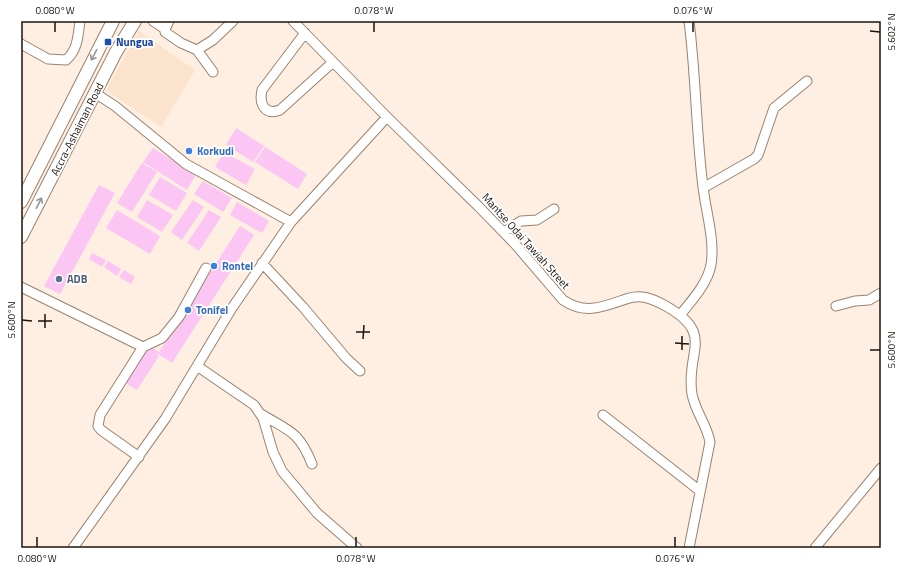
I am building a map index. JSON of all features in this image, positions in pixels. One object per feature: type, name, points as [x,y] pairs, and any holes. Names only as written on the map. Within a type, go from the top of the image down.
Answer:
[{"type":"main road","name":"Accra-Ashaiman Road","points":[[21,202],[112,21]]},
{"type":"main road","name":"Accra-Ashaiman Road","points":[[21,237],[132,22]]},
{"type":"street","points":[[21,44],[48,59],[66,60],[72,55],[78,42],[80,21]]},
{"type":"street","points":[[153,21],[164,29],[165,32],[181,43],[197,50],[213,72]]},
{"type":"street","points":[[164,29],[169,21]]},
{"type":"street","points":[[197,50],[213,40],[233,21]]},
{"type":"street","name":"Mantse Odai Tawiah Street","points":[[293,21],[387,117],[504,232],[555,292],[572,306],[595,308],[609,306],[634,296],[645,296],[681,314],[695,335],[692,394],[710,442],[689,548]]},
{"type":"street","points":[[681,314],[704,284],[710,267],[712,248],[703,188],[693,52],[689,21]]},
{"type":"street","points":[[305,33],[262,90],[260,98],[261,104],[266,109],[274,112],[280,110],[333,62]]},
{"type":"street","points":[[703,188],[754,159],[758,155],[768,121],[774,108],[807,81]]},
{"type":"street","points":[[95,93],[115,106],[186,164],[292,222]]},
{"type":"street","points":[[73,548],[165,419],[262,263],[292,222],[387,117]]},
{"type":"street","points":[[504,232],[521,221],[537,220],[554,209]]},
{"type":"street","points":[[262,263],[304,307],[346,358],[360,371]]},
{"type":"street","points":[[139,457],[106,434],[98,426],[100,415],[143,347],[162,338],[179,317],[206,268]]},
{"type":"street","points":[[21,287],[143,347]]},
{"type":"street","points":[[836,306],[855,301],[869,300],[881,293]]},
{"type":"street","points":[[197,366],[250,402],[261,414],[292,431],[306,448],[312,464]]},
{"type":"street","points":[[261,414],[273,452],[282,471],[317,513],[357,548]]},
{"type":"street","points":[[603,415],[700,491]]},
{"type":"street","points":[[815,548],[881,468]]},
{"type":"shaded area","points":[[139,31],[195,70],[161,127],[106,90]]},
{"type":"building","points":[[236,128],[264,146],[253,162],[226,145]]},
{"type":"building","points":[[265,147],[307,174],[298,189],[255,162]]},
{"type":"building","points":[[153,148],[196,175],[187,190],[143,162]]},
{"type":"building","points":[[224,152],[255,169],[246,185],[215,167]]},
{"type":"building","points":[[142,163],[157,172],[132,212],[117,203]]},
{"type":"building","points":[[160,177],[187,193],[176,211],[149,195]]},
{"type":"building","points":[[203,181],[232,198],[223,212],[194,194]]},
{"type":"building","points":[[99,185],[115,193],[60,294],[44,286]]},
{"type":"building","points":[[147,200],[173,215],[162,232],[137,217]]},
{"type":"building","points":[[193,200],[204,207],[182,240],[171,232]]},
{"type":"building","points":[[237,202],[269,221],[262,233],[230,215]]},
{"type":"building","points":[[117,210],[160,236],[150,254],[106,228]]},
{"type":"building","points":[[209,210],[221,217],[199,251],[187,243]]},
{"type":"building","points":[[240,226],[254,235],[172,363],[158,354],[157,355],[159,356],[137,390],[124,382],[148,345],[159,352]]},
{"type":"building","points":[[92,253],[106,260],[102,267],[89,259]]},
{"type":"building","points":[[108,261],[121,269],[117,276],[104,267]]},
{"type":"building","points":[[124,270],[135,277],[131,284],[119,277]]},
{"type":"place","name":"Nungua","points":[[108,42]]},
{"type":"place","name":"Korkudi","points":[[189,151]]},
{"type":"place","name":"Rontel","points":[[214,266]]},
{"type":"place","name":"ADB","points":[[59,279]]},
{"type":"place","name":"Tonifel","points":[[188,310]]}]
